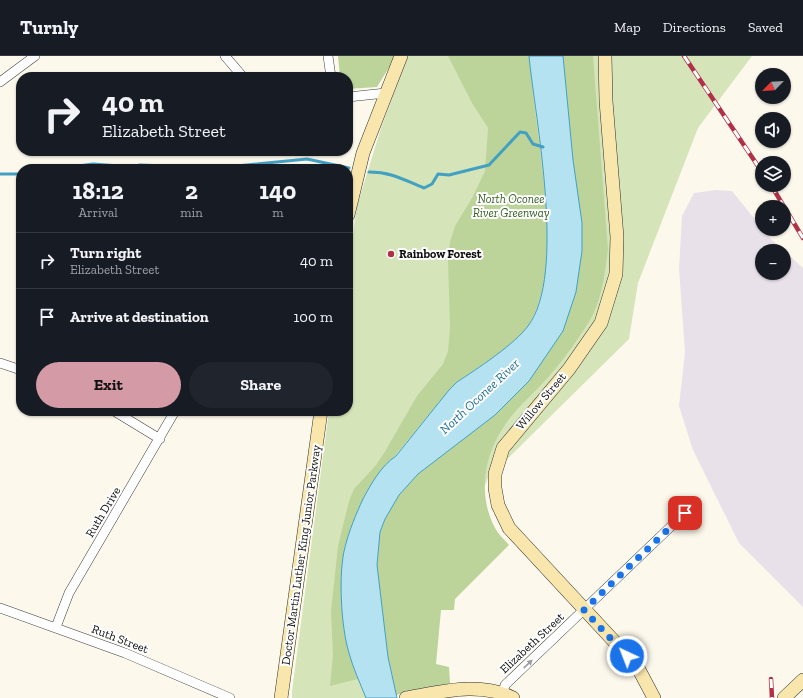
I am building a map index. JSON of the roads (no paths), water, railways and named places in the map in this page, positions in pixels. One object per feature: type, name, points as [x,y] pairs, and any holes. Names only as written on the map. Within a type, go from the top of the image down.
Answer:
[{"type":"street","points":[[0,82],[35,56]]},
{"type":"street","points":[[225,56],[239,72]]},
{"type":"street","points":[[328,56],[330,72]]},
{"type":"street","points":[[353,194],[363,153],[401,56]]},
{"type":"street","name":"Willow Street","points":[[605,56],[606,101],[617,237],[616,274],[601,323],[569,369],[503,448],[495,474],[498,506],[509,528],[637,666],[654,698]]},
{"type":"street","points":[[353,96],[386,93]]},
{"type":"street","points":[[0,363],[16,368]]},
{"type":"street","points":[[122,416],[160,439]]},
{"type":"street","name":"Ruth Drive","points":[[56,627],[69,593],[172,416]]},
{"type":"street","name":"Doctor Martin Luther King Junior Parkway","points":[[283,695],[320,416]]},
{"type":"street","name":"Elizabeth Street","points":[[508,695],[505,685],[685,513]]},
{"type":"street","name":"Ruth Street","points":[[0,608],[125,653],[230,698]]},
{"type":"street","points":[[784,698],[803,680]]},
{"type":"street","points":[[406,698],[468,689],[482,689],[508,695]]},
{"type":"water","name":"North Oconee River","points":[[529,56],[563,56],[573,160],[582,223],[582,251],[576,292],[563,331],[529,381],[495,415],[418,474],[399,495],[385,519],[380,532],[377,565],[388,657],[397,698],[366,698],[352,664],[346,642],[341,600],[345,547],[363,499],[369,487],[381,470],[396,456],[449,390],[457,382],[514,341],[528,326],[539,302],[545,271],[547,235],[542,155]]},
{"type":"waterway","points":[[369,172],[391,175],[424,188],[432,184],[438,174],[449,175],[489,165],[520,132],[526,133],[533,144],[543,147]]},
{"type":"waterway","points":[[257,164],[307,159],[330,164]]},
{"type":"waterway","points":[[0,174],[16,174]]},
{"type":"railway","points":[[684,56],[755,162]]},
{"type":"railway","points":[[775,192],[803,238]]},
{"type":"railway","points":[[771,679],[772,698]]},
{"type":"place","name":"Rainbow Forest","points":[[391,254]]},
{"type":"park label","name":"North Oconee River Greenway","points":[[511,206]]}]
